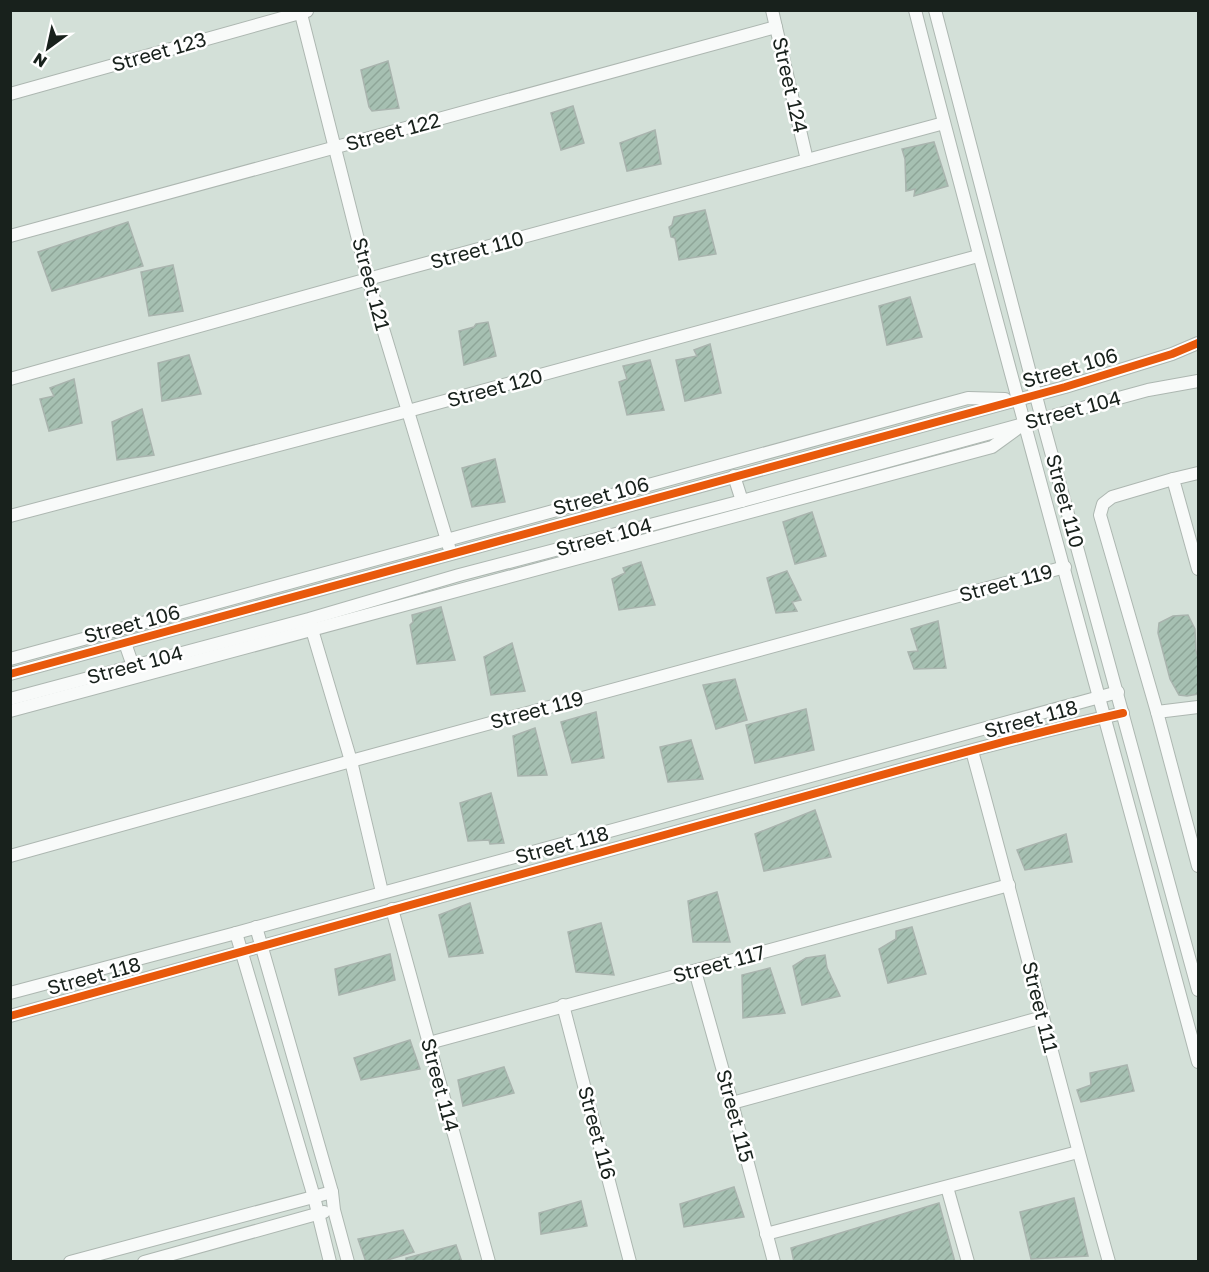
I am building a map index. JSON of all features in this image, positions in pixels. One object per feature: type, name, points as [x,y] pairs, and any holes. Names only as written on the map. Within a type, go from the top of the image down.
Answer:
[{"type":"street","name":"Street 124","points":[[772,10],[807,160]]},
{"type":"street","name":"Street 110","points":[[915,10],[978,256],[1106,717],[1198,1062]]},
{"type":"street","name":"Street 110","points":[[935,10],[1042,419],[1124,712],[1198,990]]},
{"type":"street","name":"Street 123","points":[[10,94],[303,11]]},
{"type":"street","name":"Street 121","points":[[303,11],[368,279],[452,554]]},
{"type":"street","name":"Street 122","points":[[10,236],[777,27]]},
{"type":"street","name":"Street 110","points":[[10,379],[368,279],[944,123]]},
{"type":"street","name":"Street 120","points":[[10,516],[408,411],[978,256]]},
{"type":"street","name":"Street 106","points":[[10,674],[1037,395],[1172,354],[1198,343]]},
{"type":"street","name":"Street 104","points":[[10,699],[133,666],[310,625],[459,575],[742,501],[1148,390],[1198,381]]},
{"type":"street","points":[[10,659],[968,398],[1018,400]]},
{"type":"street","points":[[879,423],[884,436]]},
{"type":"street","points":[[10,711],[310,625],[598,553],[992,447],[1025,423]]},
{"type":"street","points":[[883,462],[888,475]]},
{"type":"street","points":[[1198,473],[1112,496],[1103,504],[1100,515],[1198,860]]},
{"type":"street","points":[[734,476],[742,501]]},
{"type":"street","points":[[1173,479],[1198,570]]},
{"type":"street","points":[[595,539],[598,553]]},
{"type":"street","name":"Street 119","points":[[10,856],[1065,567]]},
{"type":"street","points":[[275,587],[280,601]]},
{"type":"street","points":[[310,625],[351,761],[382,892]]},
{"type":"street","points":[[125,643],[133,666]]},
{"type":"street","points":[[10,993],[1118,692]]},
{"type":"street","points":[[1157,712],[1198,708]]},
{"type":"street","name":"Street 118","points":[[10,1016],[392,909],[972,751],[1124,712]]},
{"type":"street","name":"Street 111","points":[[972,751],[1109,1262]]},
{"type":"street","name":"Street 117","points":[[429,1042],[1009,885]]},
{"type":"street","name":"Street 114","points":[[392,909],[489,1262]]},
{"type":"street","points":[[256,927],[332,1192],[334,1210],[348,1262]]},
{"type":"street","points":[[237,933],[314,1197],[330,1262]]},
{"type":"street","name":"Street 115","points":[[695,971],[774,1262]]},
{"type":"street","name":"Street 116","points":[[563,1005],[630,1262]]},
{"type":"street","points":[[732,1103],[1043,1017]]},
{"type":"street","points":[[766,1234],[1078,1152]]},
{"type":"street","points":[[947,1186],[968,1262]]},
{"type":"street","points":[[69,1262],[332,1192]]},
{"type":"street","points":[[144,1262],[186,1256],[334,1210]]},
{"type":"building","points":[[388,61],[399,108],[372,111],[369,107],[361,70]]},
{"type":"building","points":[[573,106],[584,143],[561,150],[551,113]]},
{"type":"building","points":[[655,130],[661,164],[627,171],[620,143]]},
{"type":"building","points":[[934,142],[948,186],[914,196],[915,189],[906,191],[905,159],[902,149]]},
{"type":"building","points":[[705,210],[716,254],[679,260],[675,238],[671,237],[669,227],[674,217]]},
{"type":"building","points":[[128,222],[143,266],[52,291],[38,252]]},
{"type":"building","points":[[173,265],[183,311],[149,316],[141,272]]},
{"type":"building","points":[[910,297],[922,337],[887,345],[879,306]]},
{"type":"building","points":[[488,322],[496,356],[464,365],[459,331]]},
{"type":"building","points":[[710,344],[721,393],[685,401],[676,360],[697,356],[694,350]]},
{"type":"building","points":[[189,355],[201,394],[162,401],[158,363]]},
{"type":"building","points":[[650,360],[664,410],[627,415],[619,382],[627,379],[623,366]]},
{"type":"building","points":[[74,379],[82,423],[49,431],[40,399],[54,396],[50,388]]},
{"type":"building","points":[[142,409],[154,455],[117,460],[112,422]]},
{"type":"building","points":[[495,459],[505,502],[472,507],[462,468]]},
{"type":"building","points":[[812,512],[826,556],[795,564],[783,522]]},
{"type":"building","points":[[641,562],[655,605],[619,610],[612,579],[625,573],[623,568]]},
{"type":"building","points":[[787,571],[801,600],[792,602],[797,611],[776,613],[767,578]]},
{"type":"building","points":[[441,607],[455,660],[417,664],[410,625],[413,622],[412,615]]},
{"type":"building","points":[[1188,615],[1195,629],[1198,694],[1187,696],[1179,695],[1170,679],[1158,633],[1159,623],[1173,616]]},
{"type":"building","points":[[938,621],[946,668],[914,669],[908,652],[918,651],[911,629]]},
{"type":"building","points":[[512,643],[525,691],[491,695],[484,657]]},
{"type":"building","points":[[735,679],[747,720],[716,729],[703,685]]},
{"type":"building","points":[[806,709],[814,750],[755,763],[746,725]]},
{"type":"building","points":[[596,712],[604,758],[572,763],[561,722]]},
{"type":"building","points":[[535,728],[547,775],[518,776],[513,736]]},
{"type":"building","points":[[691,740],[703,779],[668,782],[660,747]]},
{"type":"building","points":[[491,793],[504,843],[490,844],[489,840],[468,841],[460,803]]},
{"type":"building","points":[[815,810],[831,857],[764,871],[755,834]]},
{"type":"building","points":[[1066,834],[1072,862],[1025,870],[1017,850]]},
{"type":"building","points":[[717,892],[730,942],[693,942],[688,901]]},
{"type":"building","points":[[470,903],[483,953],[449,957],[439,915]]},
{"type":"building","points":[[601,923],[614,975],[576,972],[568,932]]},
{"type":"building","points":[[912,927],[926,974],[888,983],[879,949],[896,939],[896,931]]},
{"type":"building","points":[[390,954],[395,980],[339,995],[335,969]]},
{"type":"building","points":[[825,955],[827,968],[840,996],[802,1005],[793,966],[806,958]]},
{"type":"building","points":[[770,968],[785,1013],[743,1018],[742,975]]},
{"type":"building","points":[[410,1040],[420,1069],[361,1080],[354,1058]]},
{"type":"building","points":[[1127,1065],[1134,1091],[1081,1102],[1077,1090],[1091,1085],[1090,1073]]},
{"type":"building","points":[[504,1067],[514,1093],[463,1106],[458,1080]]},
{"type":"building","points":[[734,1187],[744,1217],[684,1227],[680,1204]]},
{"type":"building","points":[[1074,1198],[1088,1256],[1031,1259],[1020,1212]]},
{"type":"building","points":[[581,1201],[587,1226],[541,1234],[539,1213]]},
{"type":"building","points":[[939,1203],[955,1262],[794,1262],[791,1248]]},
{"type":"building","points":[[403,1230],[414,1252],[381,1262],[366,1262],[358,1239]]},
{"type":"building","points":[[456,1245],[462,1262],[406,1262],[406,1258]]},
{"type":"cycle path","points":[[10,674],[1065,387],[1172,354],[1198,343]]},
{"type":"cycle path","points":[[10,1016],[941,759],[1123,713]]}]
